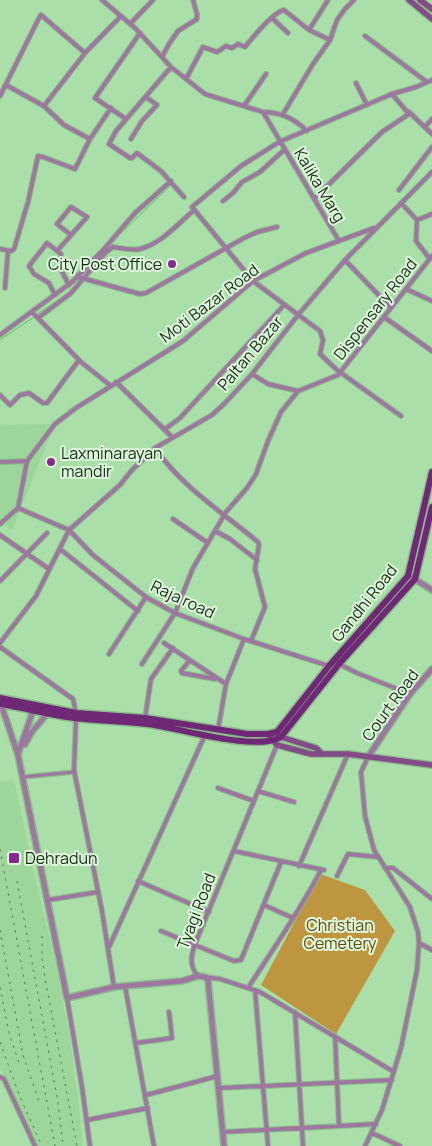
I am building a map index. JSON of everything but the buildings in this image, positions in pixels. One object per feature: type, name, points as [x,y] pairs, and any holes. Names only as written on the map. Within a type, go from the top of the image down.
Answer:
[{"type":"main road","points":[[409,0],[432,19]]},
{"type":"main road","points":[[420,0],[432,9]]},
{"type":"main road","name":"Gandhi Road","points":[[279,735],[288,720],[329,666],[408,576],[432,472]]},
{"type":"main road","name":"Gandhi Road","points":[[279,735],[415,579],[432,507]]},
{"type":"main road","points":[[0,700],[76,716],[148,724],[224,739],[275,743],[311,754],[348,754],[432,765]]},
{"type":"main road","points":[[34,708],[47,714],[145,718],[247,734],[279,735],[316,748],[322,754]]},
{"type":"main road","points":[[268,734],[275,743]]},
{"type":"main road","points":[[275,743],[279,735]]},
{"type":"street","points":[[102,0],[140,33],[171,67],[205,94],[263,112],[283,114],[299,123],[307,131]]},
{"type":"street","points":[[130,24],[152,0]]},
{"type":"street","points":[[162,57],[178,31],[197,19],[193,0]]},
{"type":"street","points":[[309,30],[328,0]]},
{"type":"street","points":[[283,114],[330,40],[337,20],[353,0]]},
{"type":"street","points":[[186,79],[203,47],[217,52],[226,46],[231,48],[238,44],[245,47],[280,11],[284,10],[309,30],[330,40]]},
{"type":"street","points":[[0,96],[41,15],[86,53]]},
{"type":"street","points":[[44,106],[86,53],[121,16]]},
{"type":"street","points":[[272,18],[288,33]]},
{"type":"street","points":[[126,119],[95,98],[95,96],[140,33]]},
{"type":"street","points":[[365,36],[430,81]]},
{"type":"street","points":[[171,67],[116,131],[110,146],[130,158],[137,153],[156,166],[184,196]]},
{"type":"street","points":[[244,106],[266,74]]},
{"type":"street","points":[[401,416],[341,373],[320,354],[323,340],[320,331],[253,281],[192,207],[241,166],[279,142],[392,94],[430,81]]},
{"type":"street","points":[[356,83],[367,105]]},
{"type":"street","points":[[6,85],[44,106],[64,124],[90,139]]},
{"type":"street","points":[[392,94],[432,134]]},
{"type":"street","points":[[131,139],[142,121],[157,105],[146,97]]},
{"type":"street","points":[[0,249],[13,251],[14,249],[28,202],[38,156],[75,168],[90,139],[111,108]]},
{"type":"street","name":"Kalika Marg","points":[[263,112],[339,241]]},
{"type":"street","points":[[314,199],[382,132],[409,112]]},
{"type":"street","points":[[425,127],[432,119]]},
{"type":"street","points":[[399,190],[432,147]]},
{"type":"street","points":[[223,201],[242,182],[254,175],[284,150]]},
{"type":"street","name":"Paltan Bazar","points":[[69,530],[120,485],[132,470],[155,448],[191,428],[225,403],[252,374],[298,315],[345,260],[432,172]]},
{"type":"street","points":[[0,336],[69,285],[105,248],[135,213],[171,181]]},
{"type":"street","points":[[401,204],[417,220],[416,241],[431,257]]},
{"type":"street","points":[[57,251],[87,217],[71,207],[57,224],[71,235]]},
{"type":"street","points":[[38,318],[71,294],[106,252],[113,247],[141,249],[170,232],[194,210]]},
{"type":"street","points":[[417,220],[432,214]]},
{"type":"street","points":[[78,276],[140,294],[146,293],[257,232],[277,227]]},
{"type":"street","name":"Moti Bazar Road","points":[[27,461],[55,424],[116,382],[183,341],[253,281],[306,253],[376,228]]},
{"type":"street","points":[[56,294],[49,283],[34,274],[29,266],[47,244],[61,254],[60,269],[69,285]]},
{"type":"street","points":[[5,288],[8,251]]},
{"type":"street","name":"Dispensary Road","points":[[298,391],[336,377],[341,373],[431,257]]},
{"type":"street","points":[[345,260],[391,308]]},
{"type":"street","points":[[406,289],[432,302]]},
{"type":"street","points":[[165,429],[180,418],[284,306]]},
{"type":"street","points":[[32,312],[79,360],[111,386]]},
{"type":"street","points":[[384,317],[432,351]]},
{"type":"street","points":[[0,395],[10,406],[20,395],[29,394],[43,403],[47,402],[79,360]]},
{"type":"street","points":[[142,664],[175,613],[194,568],[225,514],[256,474],[268,440],[281,412],[298,391],[268,384],[252,374]]},
{"type":"street","points":[[116,382],[172,437]]},
{"type":"street","points":[[155,448],[165,463],[186,483],[258,542],[255,569],[264,607],[251,641]]},
{"type":"street","points":[[0,462],[27,461],[18,508],[0,524]]},
{"type":"street","name":"Raja road","points":[[18,508],[69,530],[93,555],[146,597],[175,613],[244,639],[329,666]]},
{"type":"street","points":[[173,519],[208,543]]},
{"type":"street","points":[[0,643],[36,596],[69,530]]},
{"type":"street","points":[[215,531],[238,545],[257,560]]},
{"type":"street","points":[[0,581],[47,532]]},
{"type":"street","points":[[0,535],[49,569]]},
{"type":"street","points":[[60,550],[138,611]]},
{"type":"street","points":[[408,576],[432,590]]},
{"type":"street","points":[[109,654],[146,597]]},
{"type":"street","points":[[218,730],[226,684],[244,639]]},
{"type":"street","points":[[164,643],[226,684]]},
{"type":"street","points":[[0,647],[73,700],[76,708],[74,772],[109,947],[114,987]]},
{"type":"street","points":[[145,718],[150,680],[173,648]]},
{"type":"street","points":[[190,660],[181,671],[182,673],[219,680]]},
{"type":"street","points":[[340,664],[357,674],[410,694]]},
{"type":"street","name":"Court Road","points":[[368,756],[410,694],[432,669]]},
{"type":"street","points":[[0,700],[18,755],[48,900],[67,998],[90,1146]]},
{"type":"street","points":[[18,755],[34,708]]},
{"type":"street","points":[[18,755],[31,733],[47,714]]},
{"type":"street","points":[[109,947],[204,735]]},
{"type":"street","name":"Tyagi Road","points":[[198,976],[193,971],[191,960],[195,944],[258,791],[275,743]]},
{"type":"street","points":[[299,866],[348,754]]},
{"type":"street","points":[[365,1146],[376,1124],[401,1048],[417,970],[419,943],[410,907],[374,850],[365,816],[361,772],[368,756]]},
{"type":"street","points":[[23,778],[74,772]]},
{"type":"street","points":[[218,788],[254,801]]},
{"type":"street","points":[[258,791],[294,802]]},
{"type":"street","points":[[234,851],[323,870],[248,988]]},
{"type":"street","points":[[337,876],[348,854],[378,857]]},
{"type":"street","points":[[161,932],[234,961],[242,960],[281,862]]},
{"type":"street","points":[[385,868],[393,868],[432,899]]},
{"type":"street","points":[[138,882],[209,912]]},
{"type":"street","points":[[48,900],[98,892]]},
{"type":"street","points":[[264,905],[293,918]]},
{"type":"street","points":[[419,943],[432,950]]},
{"type":"street","points":[[67,998],[114,987],[182,981],[198,976],[205,977],[255,990],[394,1072]]},
{"type":"street","points":[[205,977],[210,983],[224,1146]]},
{"type":"street","points":[[125,986],[154,1146]]},
{"type":"street","points":[[255,990],[268,1146]]},
{"type":"street","points":[[136,1043],[172,1038],[169,1012]]},
{"type":"street","points":[[295,1012],[303,1146]]},
{"type":"street","points":[[335,1036],[339,1126]]},
{"type":"street","points":[[146,1095],[218,1076]]},
{"type":"street","points":[[0,1078],[4,1079],[35,1146]]},
{"type":"street","points":[[219,1088],[392,1080]]},
{"type":"street","points":[[87,1120],[148,1108]]},
{"type":"street","points":[[223,1132],[376,1124]]},
{"type":"street","points":[[372,1133],[400,1146]]},
{"type":"shaded area","points":[[55,424],[12,530],[0,523],[0,425]]},
{"type":"shaded area","points":[[14,780],[54,957],[70,1038],[80,1113],[82,1146],[37,1146],[0,1067],[0,782]]},
{"type":"green space","name":"Christian Cemetery","points":[[320,874],[365,890],[395,931],[336,1034],[261,985]]},
{"type":"waterway","points":[[114,240],[171,185]]},
{"type":"waterway","points":[[96,261],[101,255]]},
{"type":"waterway","points":[[37,314],[65,295]]},
{"type":"waterway","points":[[0,340],[34,317]]},
{"type":"railway","points":[[0,849],[55,1146]]},
{"type":"railway","points":[[17,881],[58,1102],[63,1146]]},
{"type":"railway","points":[[0,930],[23,1055],[40,1104]]},
{"type":"railway","points":[[42,936],[42,958],[46,984],[77,1146]]},
{"type":"railway","points":[[0,987],[9,1033],[19,1063]]},
{"type":"railway","points":[[0,1042],[20,1097],[42,1146]]},
{"type":"place","name":"City Post Office","points":[[172,264]]},
{"type":"place","name":"Laxminarayan mandir","points":[[51,462]]},
{"type":"place","name":"Dehradun","points":[[14,858]]}]
